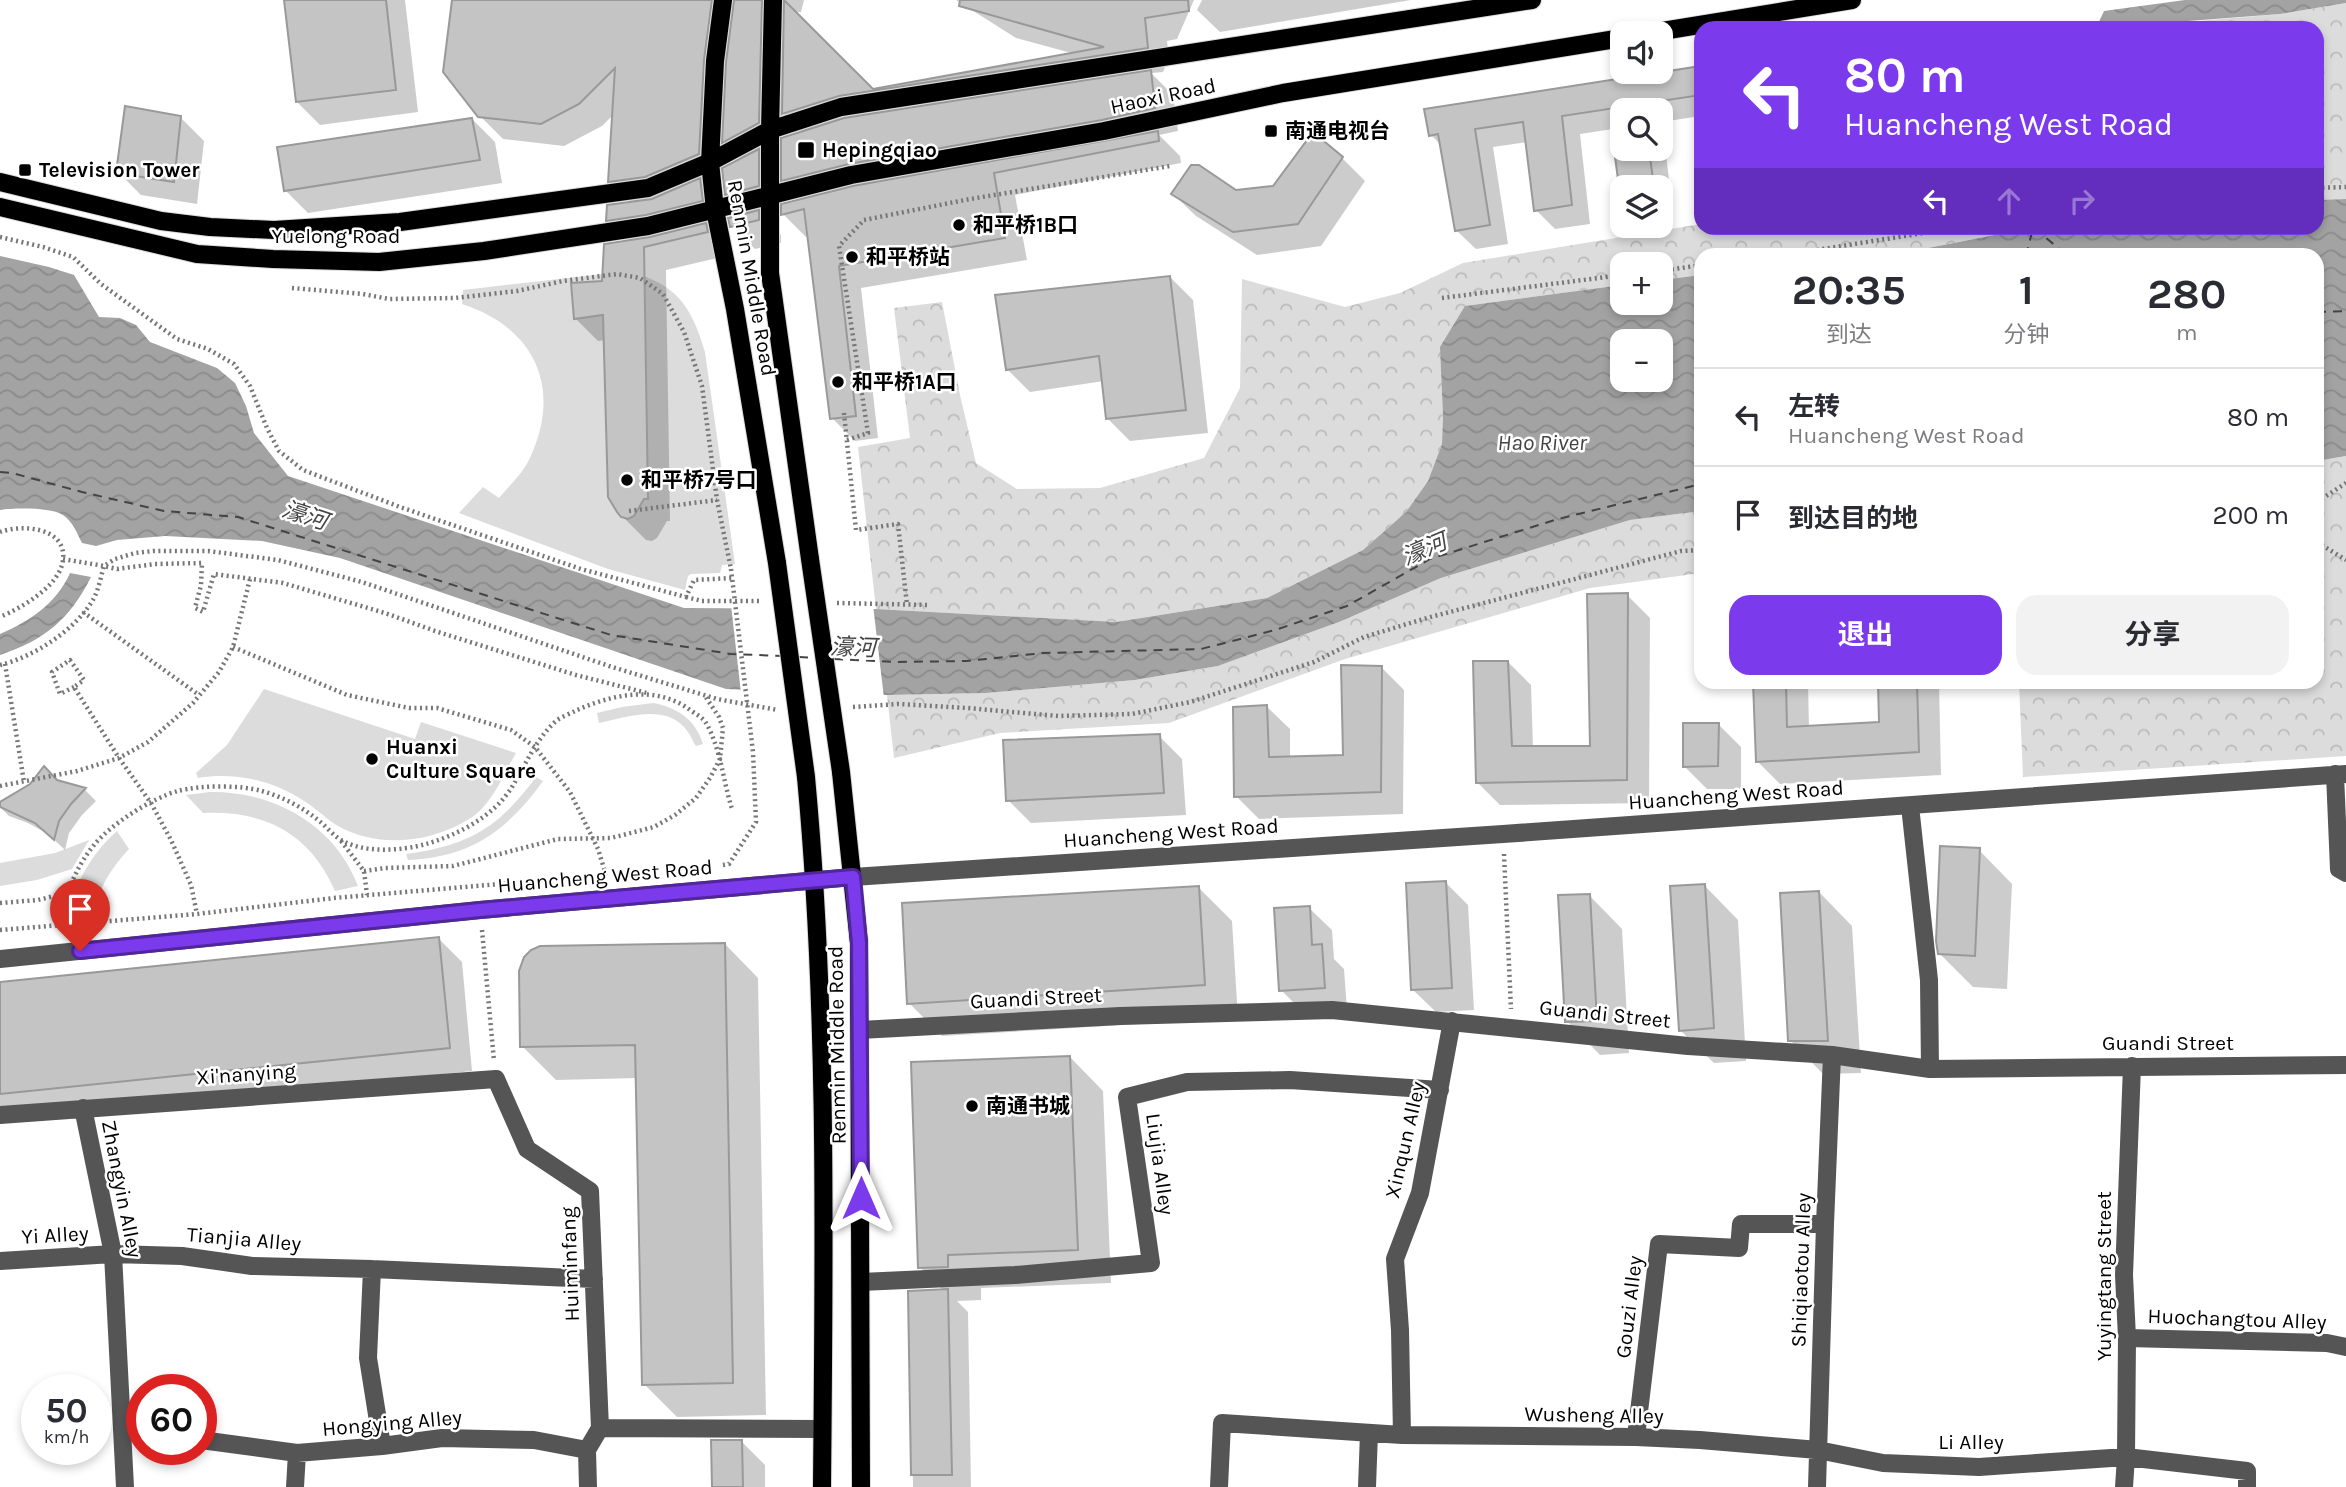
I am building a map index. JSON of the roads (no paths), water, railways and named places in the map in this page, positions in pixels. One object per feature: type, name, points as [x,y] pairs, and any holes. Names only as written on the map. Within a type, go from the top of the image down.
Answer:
[{"type":"main road","name":"Renmin Middle Road","points":[[723,0],[715,61],[710,162],[715,210],[735,309],[777,563],[806,777],[816,880],[822,1053],[822,1487]]},
{"type":"main road","name":"Renmin Middle Road","points":[[773,0],[770,272],[841,772],[859,943],[861,1487]]},
{"type":"main road","name":"Haoxi Road","points":[[710,162],[770,130],[841,107],[1532,0]]},
{"type":"main road","points":[[1713,21],[1803,4],[1852,0]]},
{"type":"main road","points":[[1673,29],[1694,25]]},
{"type":"main road","name":"Haoxi Road","points":[[715,210],[851,175],[1104,131],[1283,93],[1610,40]]},
{"type":"main road","name":"Yuelong Road","points":[[0,181],[161,221],[274,230],[400,222],[648,188],[710,162]]},
{"type":"main road","name":"Yuelong Road","points":[[0,207],[197,254],[379,262],[484,251],[648,226],[715,210]]},
{"type":"street","name":"Huancheng West Road","points":[[0,959],[480,910],[853,877],[1910,806],[2341,774]]},
{"type":"street","points":[[2341,774],[2339,869],[2346,873]]},
{"type":"street","points":[[1910,806],[1929,980],[1930,1069]]},
{"type":"street","name":"Guandi Street","points":[[860,1030],[1120,1016],[1332,1010],[1688,1046],[1832,1055],[1930,1069],[2346,1065]]},
{"type":"street","name":"Xinqun Alley","points":[[1402,1435],[1400,1330],[1395,1259],[1420,1193],[1452,1021]]},
{"type":"street","name":"Shiqiaotou Alley","points":[[1817,1487],[1832,1055]]},
{"type":"street","name":"Yuyingtang Street","points":[[2124,1487],[2127,1338],[2124,1275],[2132,1066]]},
{"type":"street","name":"Xi'nanying","points":[[0,1115],[496,1079]]},
{"type":"street","name":"Huiminfang","points":[[496,1079],[527,1149],[590,1191],[600,1428]]},
{"type":"street","name":"Liujia Alley","points":[[861,1282],[1016,1275],[1151,1263],[1127,1097],[1187,1082],[1290,1080],[1440,1090]]},
{"type":"street","name":"Zhangyin Alley","points":[[83,1108],[114,1254],[125,1487]]},
{"type":"street","name":"Gouzi Alley","points":[[1636,1437],[1659,1244],[1740,1248],[1741,1224],[1825,1224]]},
{"type":"street","name":"Tianjia Alley","points":[[114,1254],[182,1256],[252,1266],[594,1279]]},
{"type":"street","name":"Yi Alley","points":[[0,1261],[114,1254]]},
{"type":"street","points":[[372,1269],[368,1358],[382,1446]]},
{"type":"street","name":"Huochangtou Alley","points":[[2127,1338],[2327,1343],[2346,1347]]},
{"type":"street","name":"Wusheng Alley","points":[[1219,1487],[1222,1423],[1402,1435],[1636,1437],[1818,1450]]},
{"type":"street","points":[[588,1487],[587,1450],[600,1428],[822,1429]]},
{"type":"street","points":[[122,1430],[126,1430]]},
{"type":"street","points":[[1367,1487],[1369,1433]]},
{"type":"street","name":"Hongying Alley","points":[[217,1442],[297,1453],[442,1438],[534,1440],[587,1450]]},
{"type":"street","name":"Li Alley","points":[[1818,1450],[1883,1463],[1979,1466],[2126,1457],[2247,1471],[2246,1487]]},
{"type":"street","points":[[295,1487],[297,1453]]},
{"type":"water","points":[[2185,0],[2346,0],[2346,3],[2280,14],[2188,21],[2099,21],[2104,11]]},
{"type":"water","points":[[2346,199],[2346,456],[2324,460],[2324,248],[1928,248],[1994,235],[2324,235],[2324,200]]},
{"type":"water","points":[[0,256],[74,275],[99,317],[120,318],[136,325],[150,342],[217,368],[235,383],[246,406],[254,433],[288,476],[684,608],[876,609],[1116,622],[1267,598],[1363,550],[1406,512],[1428,481],[1442,444],[1440,347],[1465,306],[1610,287],[1610,315],[1673,315],[1673,278],[1694,276],[1694,512],[1630,520],[1441,578],[1339,622],[1218,666],[1135,680],[986,693],[887,695],[726,689],[340,558],[262,541],[165,536],[117,540],[96,546],[82,543],[63,515],[32,509],[0,510]]},
{"type":"water","points":[[70,573],[91,577],[65,616],[43,635],[0,655],[0,634],[41,610],[57,594]]},
{"type":"place","name":"南通电视台","points":[[1271,131]]},
{"type":"place","name":"Hepingqiao","points":[[806,150]]},
{"type":"place","name":"Television Tower","points":[[25,170]]},
{"type":"place","name":"和平桥1B口","points":[[959,225]]},
{"type":"place","name":"和平桥站","points":[[852,257]]},
{"type":"place","name":"和平桥1A口","points":[[838,382]]},
{"type":"place","name":"和平桥7号口","points":[[627,480]]},
{"type":"place","name":"Huanxi Culture Square","points":[[372,759]]},
{"type":"place","name":"南通书城","points":[[972,1106]]},
{"type":"water label","name":"Hao River","points":[[1542,442]]},
{"type":"water label","name":"濠河","points":[[305,515]]},
{"type":"water label","name":"濠河","points":[[1424,549]]},
{"type":"water label","name":"濠河","points":[[853,647]]}]
